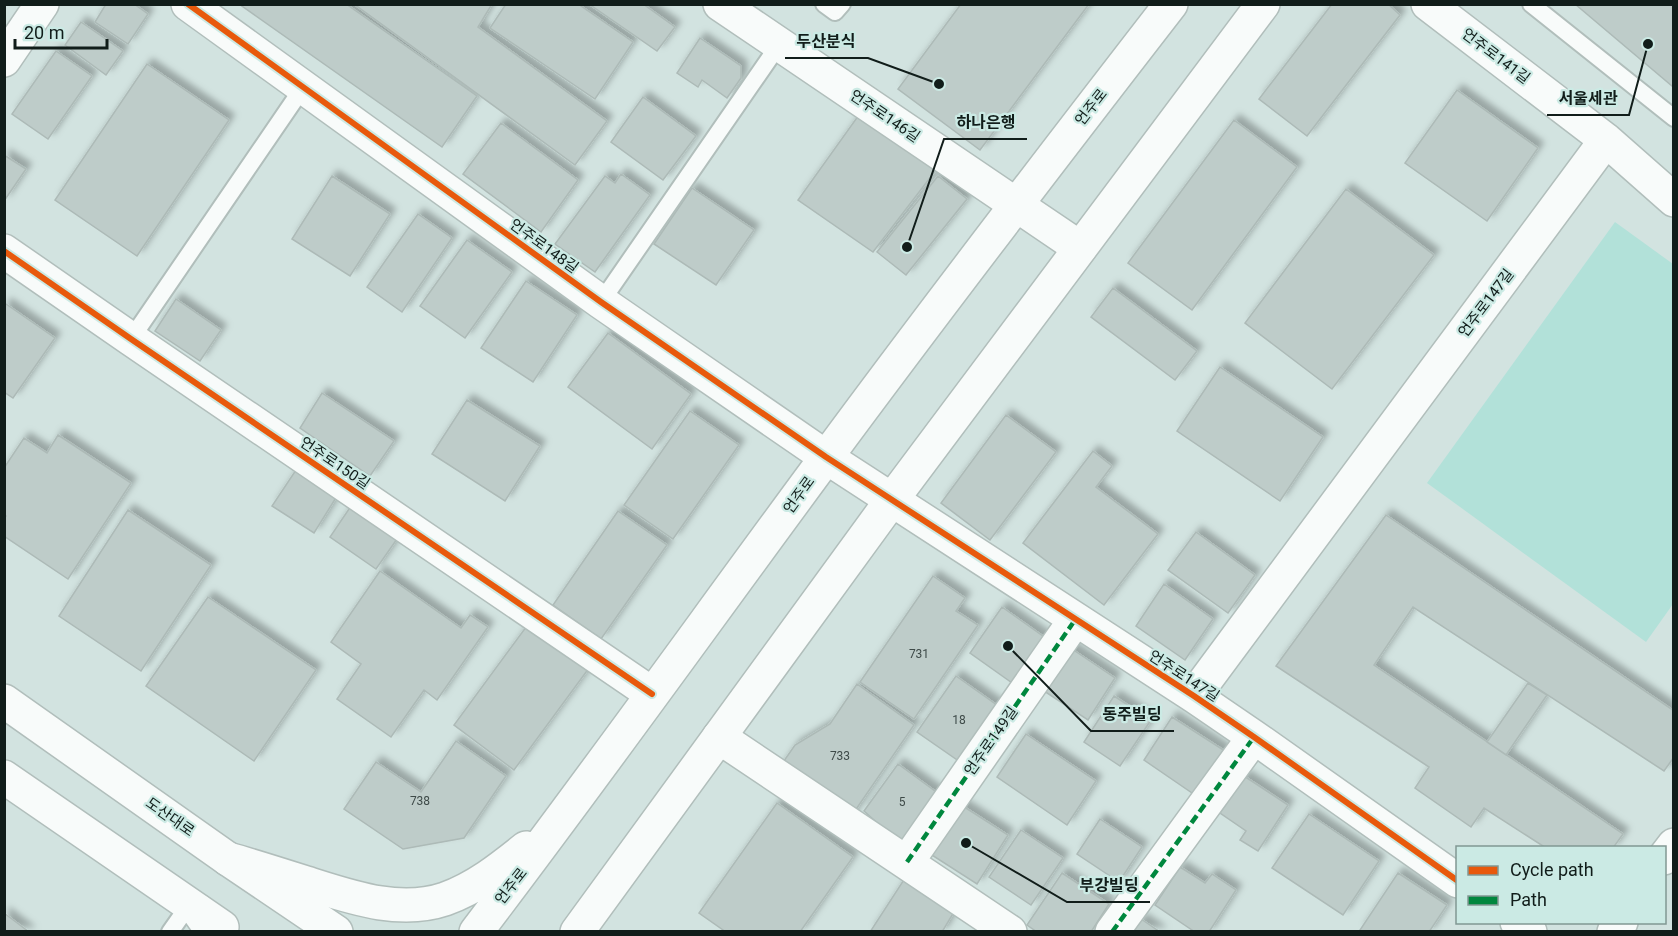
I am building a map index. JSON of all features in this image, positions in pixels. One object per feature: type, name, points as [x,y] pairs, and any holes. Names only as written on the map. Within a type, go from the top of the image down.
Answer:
[{"type":"street","points":[[4,60],[42,4]]},
{"type":"street","name":"언주로148길","points":[[188,4],[601,302],[891,501]]},
{"type":"street","name":"언주로146길","points":[[720,4],[1080,248]]},
{"type":"street","name":"언주로","points":[[476,932],[561,821],[826,458],[1016,204],[1171,4]]},
{"type":"street","points":[[577,932],[891,501],[1263,4]]},
{"type":"street","name":"언주로141길","points":[[1428,4],[1606,140],[1674,200]]},
{"type":"street","name":"언주로147길","points":[[1194,696],[1606,140]]},
{"type":"street","name":"언주로150길","points":[[4,251],[652,694]]},
{"type":"street","name":"언주로147길","points":[[891,501],[1194,696],[1456,879]]},
{"type":"street","name":"언주로149길","points":[[907,862],[1075,620]]},
{"type":"street","name":"도산대로","points":[[4,701],[336,932]]},
{"type":"street","points":[[719,737],[1010,932]]},
{"type":"street","points":[[1112,932],[1254,737]]},
{"type":"street","points":[[4,777],[200,916],[228,932]]},
{"type":"street","points":[[228,859],[355,897],[392,905],[415,906],[445,899],[475,885],[561,821]]},
{"type":"street","points":[[608,932],[640,845]]},
{"type":"lane","points":[[824,4],[835,12],[842,4]]},
{"type":"lane","points":[[1531,4],[1674,118]]},
{"type":"lane","points":[[601,302],[778,45]]},
{"type":"lane","points":[[130,339],[304,86]]},
{"type":"lane","points":[[170,932],[200,916]]},
{"type":"green space","points":[[1615,222],[1673,264],[1673,604],[1646,642],[1427,483]]},
{"type":"building","points":[[106,4],[134,4],[148,14],[128,44],[95,22]]},
{"type":"building","points":[[239,4],[346,4],[477,96],[442,147]]},
{"type":"building","points":[[354,4],[492,4],[478,27],[607,121],[575,165]]},
{"type":"building","points":[[506,4],[578,4],[633,42],[595,99],[490,28]]},
{"type":"building","points":[[589,4],[643,4],[675,27],[657,51]]},
{"type":"building","points":[[961,4],[1089,4],[980,150],[898,89]]},
{"type":"building","points":[[1332,4],[1388,4],[1400,15],[1307,136],[1259,99]]},
{"type":"building","points":[[1575,4],[1674,4],[1674,84],[1672,86]]},
{"type":"building","points":[[81,22],[123,51],[106,75],[65,45]]},
{"type":"building","points":[[700,38],[741,66],[741,78],[727,98],[702,80],[698,87],[677,73]]},
{"type":"building","points":[[56,51],[92,76],[48,139],[12,114]]},
{"type":"building","points":[[147,64],[229,120],[137,256],[55,200]]},
{"type":"building","points":[[1457,90],[1538,148],[1487,221],[1405,163]]},
{"type":"building","points":[[643,97],[696,136],[663,180],[611,142]]},
{"type":"building","points":[[861,112],[936,170],[873,252],[798,200]]},
{"type":"building","points":[[1234,120],[1297,167],[1192,310],[1128,263]]},
{"type":"building","points":[[501,123],[578,180],[541,232],[463,174]]},
{"type":"building","points":[[4,155],[26,169],[4,201]]},
{"type":"building","points":[[621,174],[650,195],[595,272],[555,244],[605,176],[615,183]]},
{"type":"building","points":[[332,176],[390,214],[350,276],[292,239]]},
{"type":"building","points":[[938,176],[967,199],[906,275],[877,252]]},
{"type":"building","points":[[692,188],[754,230],[716,285],[654,244]]},
{"type":"building","points":[[1346,189],[1434,255],[1332,389],[1245,323]]},
{"type":"building","points":[[418,214],[452,238],[402,312],[367,287]]},
{"type":"building","points":[[467,240],[512,272],[465,338],[420,306]]},
{"type":"building","points":[[526,281],[577,315],[533,382],[481,348]]},
{"type":"building","points":[[1113,288],[1197,351],[1175,380],[1091,317]]},
{"type":"building","points":[[176,299],[221,330],[200,361],[155,331]]},
{"type":"building","points":[[6,304],[55,338],[13,398],[4,392],[4,306]]},
{"type":"building","points":[[608,333],[691,394],[652,449],[568,387]]},
{"type":"building","points":[[1220,367],[1323,437],[1280,501],[1177,431]]},
{"type":"building","points":[[322,393],[394,441],[370,476],[300,428]]},
{"type":"building","points":[[467,400],[540,446],[505,501],[432,454]]},
{"type":"building","points":[[690,411],[739,445],[673,539],[624,505]]},
{"type":"building","points":[[1006,415],[1056,452],[990,540],[941,503]]},
{"type":"building","points":[[58,435],[131,483],[68,579],[4,536],[6,516],[4,515],[4,468],[24,438],[47,453]]},
{"type":"building","points":[[1093,451],[1112,466],[1096,487],[1158,534],[1104,605],[1023,543]]},
{"type":"building","points":[[296,470],[337,496],[314,533],[272,506]]},
{"type":"building","points":[[351,506],[397,539],[376,569],[330,537]]},
{"type":"building","points":[[128,510],[211,565],[141,671],[59,616]]},
{"type":"building","points":[[618,511],[667,545],[601,639],[553,605]]},
{"type":"building","points":[[1386,515],[1674,711],[1674,757],[1664,771],[1413,607],[1374,665],[1623,834],[1614,846],[1543,846],[1484,808],[1471,827],[1415,788],[1429,767],[1276,666]]},
{"type":"building","points":[[1196,532],[1255,575],[1228,613],[1168,570]]},
{"type":"building","points":[[380,571],[461,628],[470,615],[488,627],[437,700],[424,690],[391,737],[337,699],[361,664],[331,642]]},
{"type":"building","points":[[933,576],[965,598],[956,611],[978,625],[914,719],[860,682]]},
{"type":"building","points":[[1164,584],[1213,619],[1185,660],[1136,626]]},
{"type":"building","points":[[208,597],[316,670],[254,761],[146,686]]},
{"type":"building","points":[[1002,607],[1047,639],[1015,685],[970,653]]},
{"type":"building","points":[[532,619],[592,664],[514,770],[454,725]]},
{"type":"building","points":[[1069,647],[1115,678],[1088,720],[1041,689]]},
{"type":"building","points":[[956,676],[1001,708],[963,764],[917,732]]},
{"type":"building","points":[[1528,683],[1547,695],[1506,755],[1487,742]]},
{"type":"building","points":[[857,684],[914,725],[850,818],[779,768],[795,745],[830,724]]},
{"type":"building","points":[[1114,696],[1151,720],[1120,766],[1084,742]]},
{"type":"building","points":[[1172,717],[1225,751],[1195,795],[1144,760]]},
{"type":"building","points":[[1026,734],[1096,781],[1067,825],[997,777]]},
{"type":"building","points":[[456,741],[506,776],[464,838],[403,849],[344,809],[376,762],[421,792]]},
{"type":"building","points":[[898,764],[939,794],[904,847],[864,811]]},
{"type":"building","points":[[1244,776],[1288,805],[1258,851],[1240,840],[1246,831],[1220,813]]},
{"type":"building","points":[[955,801],[1008,835],[977,884],[924,850]]},
{"type":"building","points":[[777,803],[853,857],[800,932],[726,932],[699,913]]},
{"type":"building","points":[[1309,814],[1379,861],[1343,915],[1272,868]]},
{"type":"building","points":[[1100,819],[1142,847],[1119,882],[1077,854]]},
{"type":"building","points":[[1021,830],[1063,858],[1031,905],[989,877]]},
{"type":"building","points":[[1180,867],[1205,883],[1212,874],[1236,890],[1209,932],[1195,932],[1155,905]]},
{"type":"building","points":[[1062,873],[1109,904],[1091,932],[1037,932],[1027,925]]},
{"type":"building","points":[[1398,873],[1447,905],[1429,932],[1363,932],[1360,930]]},
{"type":"building","points":[[907,875],[954,912],[942,932],[870,932]]},
{"type":"building","points":[[4,913],[29,932],[4,932]]},
{"type":"building","points":[[1141,919],[1160,932],[1133,932]]},
{"type":"marked path","points":[[907,862],[1075,620]]},
{"type":"marked path","points":[[1112,932],[1254,737]]},
{"type":"cycle path","points":[[188,4],[601,302],[826,457],[1194,696],[1456,880]]},
{"type":"cycle path","points":[[4,251],[652,694]]},
{"type":"place","name":"서울세관","points":[[1648,44]]},
{"type":"place","name":"두산분식","points":[[939,84]]},
{"type":"place","name":"하나은행","points":[[907,247]]},
{"type":"place","name":"동주빌딩","points":[[1008,646]]},
{"type":"place","name":"부강빌딩","points":[[966,843]]}]
